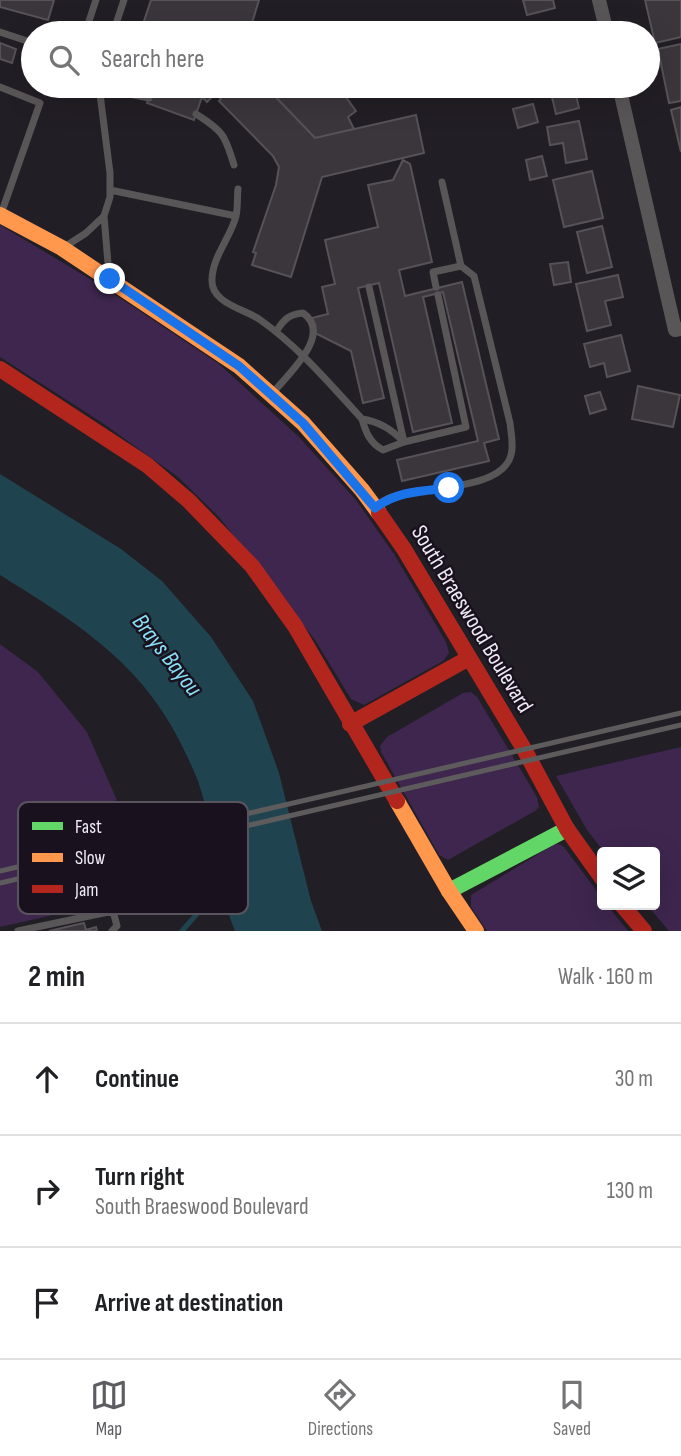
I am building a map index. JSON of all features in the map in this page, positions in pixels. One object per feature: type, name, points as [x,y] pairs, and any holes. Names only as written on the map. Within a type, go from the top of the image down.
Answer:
[{"type":"main road","name":"South Braeswood Boulevard","points":[[0,216],[62,248],[239,366],[303,423],[375,508],[404,549],[524,749],[567,829],[597,871]]},
{"type":"main road","points":[[0,369],[147,465],[189,500],[252,566],[295,626],[449,891],[476,931]]},
{"type":"main road","points":[[350,724],[469,658]]},
{"type":"main road","points":[[449,891],[567,829]]},
{"type":"main road","points":[[626,910],[644,931]]},
{"type":"street","points":[[599,0],[604,21]]},
{"type":"street","points":[[622,98],[678,329]]},
{"type":"lane","points":[[89,21],[96,0]]},
{"type":"lane","points":[[117,21],[124,0]]},
{"type":"lane","points":[[0,32],[21,39]]},
{"type":"lane","points":[[0,87],[21,95]]},
{"type":"lane","points":[[0,216],[40,103],[28,98]]},
{"type":"lane","points":[[100,98],[110,173],[110,190],[104,216],[110,279]]},
{"type":"lane","points":[[196,114],[214,125],[226,137],[234,165]]},
{"type":"lane","points":[[375,508],[387,499],[412,492],[449,488],[495,474],[503,469],[511,458],[510,423],[474,276],[461,265],[442,183]]},
{"type":"lane","points":[[237,189],[236,216],[211,282],[215,292],[224,301],[257,317],[304,356],[362,419],[374,445],[383,450],[404,442],[466,427],[433,272],[461,265]]},
{"type":"lane","points":[[110,190],[236,216]]},
{"type":"lane","points":[[62,248],[86,233],[104,216]]},
{"type":"lane","points":[[369,287],[404,442]]},
{"type":"lane","points":[[271,394],[304,356],[312,342],[314,328],[310,317],[303,313],[292,314],[276,332]]},
{"type":"lane","points":[[362,419],[376,421],[393,431],[404,442]]},
{"type":"lane","points":[[18,931],[99,914]]},
{"type":"lane","points":[[112,931],[117,926],[114,914]]},
{"type":"shaded area","points":[[0,225],[105,288],[219,364],[298,436],[356,500],[394,554],[446,642],[449,653],[443,661],[364,705],[351,699],[315,640],[219,517],[178,477],[101,422],[0,357]]},
{"type":"shaded area","points":[[0,644],[38,672],[87,732],[117,802],[18,802],[18,914],[57,914],[0,927]]},
{"type":"shaded area","points":[[471,692],[477,697],[537,797],[539,807],[448,860],[439,855],[380,746],[387,737],[463,693]]},
{"type":"shaded area","points":[[681,747],[681,931],[669,931],[651,910],[660,910],[660,847],[600,847],[587,830],[556,776]]},
{"type":"shaded area","points":[[553,845],[564,847],[597,891],[597,910],[611,910],[628,931],[487,931],[471,907],[471,895]]},
{"type":"water","name":"Brays Bayou","points":[[0,474],[121,549],[162,581],[211,637],[253,701],[279,773],[311,901],[322,931],[235,931],[229,914],[248,914],[248,802],[204,802],[196,776],[172,726],[132,673],[85,631],[0,575]]},
{"type":"building","points":[[0,0],[54,0],[48,20],[0,7]]},
{"type":"building","points":[[151,0],[259,0],[253,21],[144,21]]},
{"type":"building","points":[[523,0],[553,0],[555,8],[527,15]]},
{"type":"building","points":[[645,0],[681,0],[681,37],[660,42],[660,21],[650,21]]},
{"type":"building","points":[[0,43],[16,49],[12,63],[0,59]]},
{"type":"building","points":[[681,44],[681,101],[669,103],[660,49]]},
{"type":"building","points":[[149,98],[202,98],[194,120],[147,103]]},
{"type":"building","points":[[277,98],[315,138],[416,115],[424,153],[322,177],[291,277],[252,265],[256,253],[253,252],[276,185],[279,167],[273,156],[219,101]]},
{"type":"building","points":[[277,98],[347,98],[356,111],[348,117],[354,129],[315,138]]},
{"type":"building","points":[[552,98],[577,98],[579,108],[556,114]]},
{"type":"building","points":[[533,104],[538,122],[518,128],[513,109]]},
{"type":"building","points":[[681,107],[681,152],[671,110]]},
{"type":"building","points":[[579,121],[587,159],[566,163],[563,143],[550,145],[547,127]]},
{"type":"building","points":[[542,156],[547,176],[530,180],[526,160]]},
{"type":"building","points":[[403,160],[410,164],[432,262],[399,270],[405,296],[462,282],[499,439],[484,443],[489,461],[402,481],[397,460],[478,441],[443,292],[423,297],[452,423],[413,432],[379,283],[358,288],[384,398],[363,403],[351,351],[315,333],[312,318],[328,314],[322,287],[335,284],[325,240],[378,227],[368,185],[393,180]]},
{"type":"building","points":[[592,171],[603,218],[564,227],[553,180]]},
{"type":"building","points":[[602,226],[612,267],[587,273],[577,232]]},
{"type":"building","points":[[568,262],[571,282],[554,285],[550,264]]},
{"type":"building","points":[[618,275],[623,297],[605,301],[611,325],[587,331],[576,284]]},
{"type":"building","points":[[621,335],[630,371],[607,377],[604,363],[590,367],[584,344]]},
{"type":"building","points":[[638,386],[680,395],[673,427],[632,419]]},
{"type":"building","points":[[600,392],[606,409],[590,414],[585,396]]},
{"type":"building","points":[[84,923],[86,930],[96,927],[97,931],[49,931]]},
{"type":"waterway","points":[[182,931],[197,914]]},
{"type":"railway","points":[[248,813],[681,713]]},
{"type":"railway","points":[[248,825],[681,725]]},
{"type":"railway","points":[[0,871],[18,867]]},
{"type":"railway","points":[[0,883],[18,879]]},
{"type":"traffic: fast","points":[[449,891],[567,829]]},
{"type":"traffic: slow","points":[[0,215],[62,248],[239,366],[303,423],[379,513]]},
{"type":"traffic: slow","points":[[397,801],[449,891],[476,931]]},
{"type":"traffic: jam","points":[[0,369],[147,465],[189,501],[252,566],[295,626],[397,801]]},
{"type":"traffic: jam","points":[[379,513],[404,549],[524,749],[567,829],[597,871]]},
{"type":"traffic: jam","points":[[350,724],[469,658]]},
{"type":"traffic: jam","points":[[626,910],[644,931]]},
{"type":"route","points":[[110,279],[239,366],[303,423],[375,508],[387,499],[412,492],[449,488]]}]
